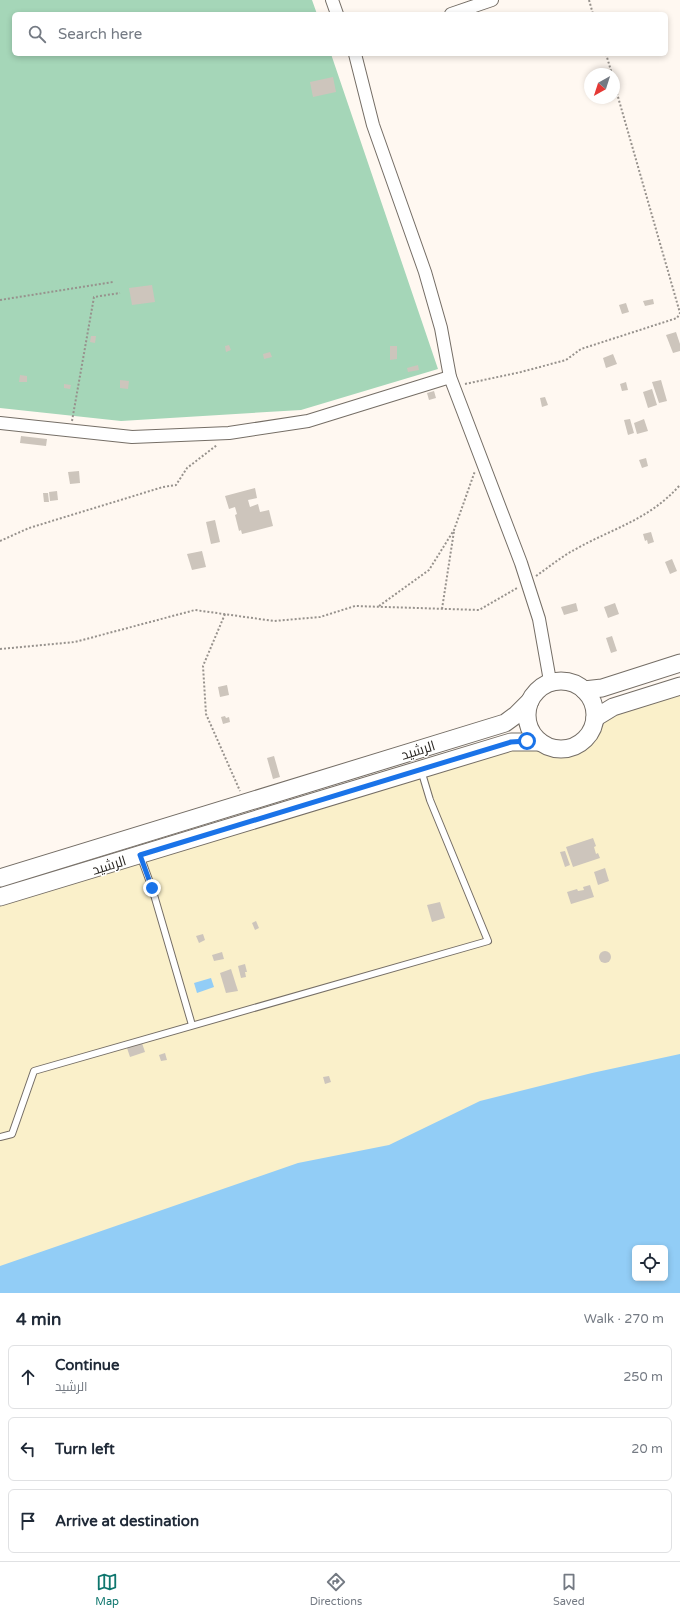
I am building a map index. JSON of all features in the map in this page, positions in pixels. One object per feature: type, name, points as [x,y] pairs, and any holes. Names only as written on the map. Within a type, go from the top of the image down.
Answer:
[{"type":"street","points":[[332,0],[336,12]]},
{"type":"street","points":[[457,12],[492,0]]},
{"type":"street","points":[[355,56],[360,80],[373,125],[424,272],[439,321],[452,381],[539,618],[550,681]]},
{"type":"street","points":[[0,423],[132,437],[228,434],[308,421],[452,381]]},
{"type":"street","points":[[584,690],[602,688],[680,663]]},
{"type":"street","points":[[550,681],[568,681],[584,690],[594,703],[594,727],[588,737],[579,744],[568,749],[556,749],[546,746],[540,742],[530,731],[527,721],[527,710],[530,701],[537,690],[550,681]]},
{"type":"street","points":[[595,718],[613,707],[680,686]]},
{"type":"street","name":"الرشيد","points":[[0,878],[505,723],[516,715],[530,701]]},
{"type":"street","name":"الرشيد","points":[[0,898],[511,742],[540,742]]},
{"type":"lane","points":[[0,1136],[12,1134],[34,1071],[488,941],[430,800],[420,770]]},
{"type":"lane","points":[[140,855],[152,888],[192,1025]]},
{"type":"path","points":[[588,0],[592,12]]},
{"type":"path","points":[[607,56],[610,68]]},
{"type":"path","points":[[452,381],[521,372],[566,360],[581,349],[677,318],[680,312],[620,104]]},
{"type":"path","points":[[0,300],[113,282]]},
{"type":"path","points":[[70,430],[94,297],[120,293]]},
{"type":"path","points":[[0,541],[28,528],[164,487],[176,485],[187,468],[212,449],[228,434]]},
{"type":"path","points":[[442,609],[454,530],[480,456]]},
{"type":"path","points":[[0,649],[75,642],[195,610],[274,621],[320,617],[355,606],[479,610],[527,582],[574,550],[634,522],[669,498],[680,485]]},
{"type":"path","points":[[378,607],[429,570],[454,530]]},
{"type":"path","points":[[225,614],[203,666],[206,714],[245,802]]},
{"type":"green space","points":[[0,0],[312,0],[316,12],[12,12],[12,56],[332,56],[438,369],[301,410],[121,421],[0,408]]},
{"type":"sand","points":[[680,690],[680,1110],[0,1293],[0,902],[512,746],[550,753],[577,751],[586,745],[613,713]]},
{"type":"water","points":[[211,978],[214,987],[197,993],[194,983]]},
{"type":"water","points":[[680,1054],[680,1293],[0,1293],[0,1266],[298,1163],[389,1145],[480,1101],[592,1073]]},
{"type":"building","points":[[333,77],[336,92],[313,97],[310,82]]},
{"type":"building","points":[[152,285],[155,302],[132,305],[129,288]]},
{"type":"building","points":[[653,299],[654,304],[645,306],[643,301]]},
{"type":"building","points":[[626,303],[629,312],[622,314],[619,305]]},
{"type":"building","points":[[676,332],[680,344],[680,351],[673,353],[666,335]]},
{"type":"building","points":[[91,336],[96,336],[95,343],[90,342]]},
{"type":"building","points":[[229,345],[231,350],[226,352],[225,346]]},
{"type":"building","points":[[390,346],[397,346],[397,359],[390,360]]},
{"type":"building","points":[[270,352],[272,357],[264,359],[263,354]]},
{"type":"building","points":[[613,354],[617,364],[606,368],[603,358]]},
{"type":"building","points":[[418,365],[419,370],[408,372],[407,368]]},
{"type":"building","points":[[20,375],[27,376],[27,382],[19,382]]},
{"type":"building","points":[[120,380],[129,381],[128,389],[120,388]]},
{"type":"building","points":[[661,380],[667,401],[659,403],[652,382]]},
{"type":"building","points":[[626,382],[628,390],[622,391],[620,384]]},
{"type":"building","points":[[64,384],[71,385],[70,389],[64,388]]},
{"type":"building","points":[[652,389],[657,405],[648,408],[643,392]]},
{"type":"building","points":[[434,391],[436,398],[429,400],[427,393]]},
{"type":"building","points":[[545,397],[548,405],[542,407],[540,398]]},
{"type":"building","points":[[630,419],[634,433],[628,435],[624,420]]},
{"type":"building","points":[[644,419],[648,431],[637,434],[634,423]]},
{"type":"building","points":[[21,436],[47,439],[46,446],[20,443]]},
{"type":"building","points":[[646,458],[648,466],[642,468],[639,460]]},
{"type":"building","points":[[79,471],[80,483],[70,484],[68,472]]},
{"type":"building","points":[[255,488],[257,498],[248,500],[250,507],[258,504],[260,512],[269,510],[273,526],[242,534],[241,530],[239,531],[235,515],[237,514],[235,507],[229,509],[225,496]]},
{"type":"building","points":[[57,491],[58,500],[50,501],[49,492]]},
{"type":"building","points":[[43,493],[48,493],[49,502],[44,502]]},
{"type":"building","points":[[215,520],[220,542],[211,544],[206,522]]},
{"type":"building","points":[[651,532],[654,542],[648,544],[647,540],[645,541],[643,534]]},
{"type":"building","points":[[202,551],[206,567],[192,570],[187,554]]},
{"type":"building","points":[[672,559],[677,571],[670,574],[665,562]]},
{"type":"building","points":[[576,603],[578,611],[564,615],[561,607]]},
{"type":"building","points":[[615,603],[619,614],[608,618],[604,607]]},
{"type":"building","points":[[612,636],[617,651],[611,653],[606,638]]},
{"type":"building","points":[[227,685],[229,695],[220,697],[218,687]]},
{"type":"building","points":[[225,716],[226,718],[229,717],[230,722],[223,724],[221,717]]},
{"type":"building","points":[[274,756],[280,777],[273,779],[267,758]]},
{"type":"building","points":[[593,838],[596,846],[594,847],[596,854],[598,853],[600,858],[573,867],[566,847]]},
{"type":"building","points":[[565,851],[570,865],[565,867],[560,852]]},
{"type":"building","points":[[605,868],[609,881],[598,885],[594,872]]},
{"type":"building","points":[[590,885],[594,897],[571,904],[567,892],[577,889],[578,891],[584,890],[583,887]]},
{"type":"building","points":[[440,902],[445,918],[432,922],[427,905]]},
{"type":"building","points":[[256,921],[259,928],[255,930],[252,923]]},
{"type":"building","points":[[203,934],[205,940],[199,943],[196,936]]},
{"type":"building","points":[[605,951],[609,953],[611,957],[609,961],[605,963],[601,961],[599,957],[601,953]]},
{"type":"building","points":[[222,952],[224,959],[214,961],[212,955]]},
{"type":"building","points":[[245,964],[247,972],[245,972],[246,977],[241,978],[238,966]]},
{"type":"building","points":[[231,969],[238,991],[226,993],[220,973]]},
{"type":"building","points":[[142,1043],[145,1052],[130,1057],[127,1048]]},
{"type":"building","points":[[165,1053],[167,1060],[161,1061],[159,1055]]},
{"type":"building","points":[[329,1076],[331,1082],[325,1084],[323,1077]]},
{"type":"route","points":[[152,888],[140,855],[511,742],[527,741]]}]
